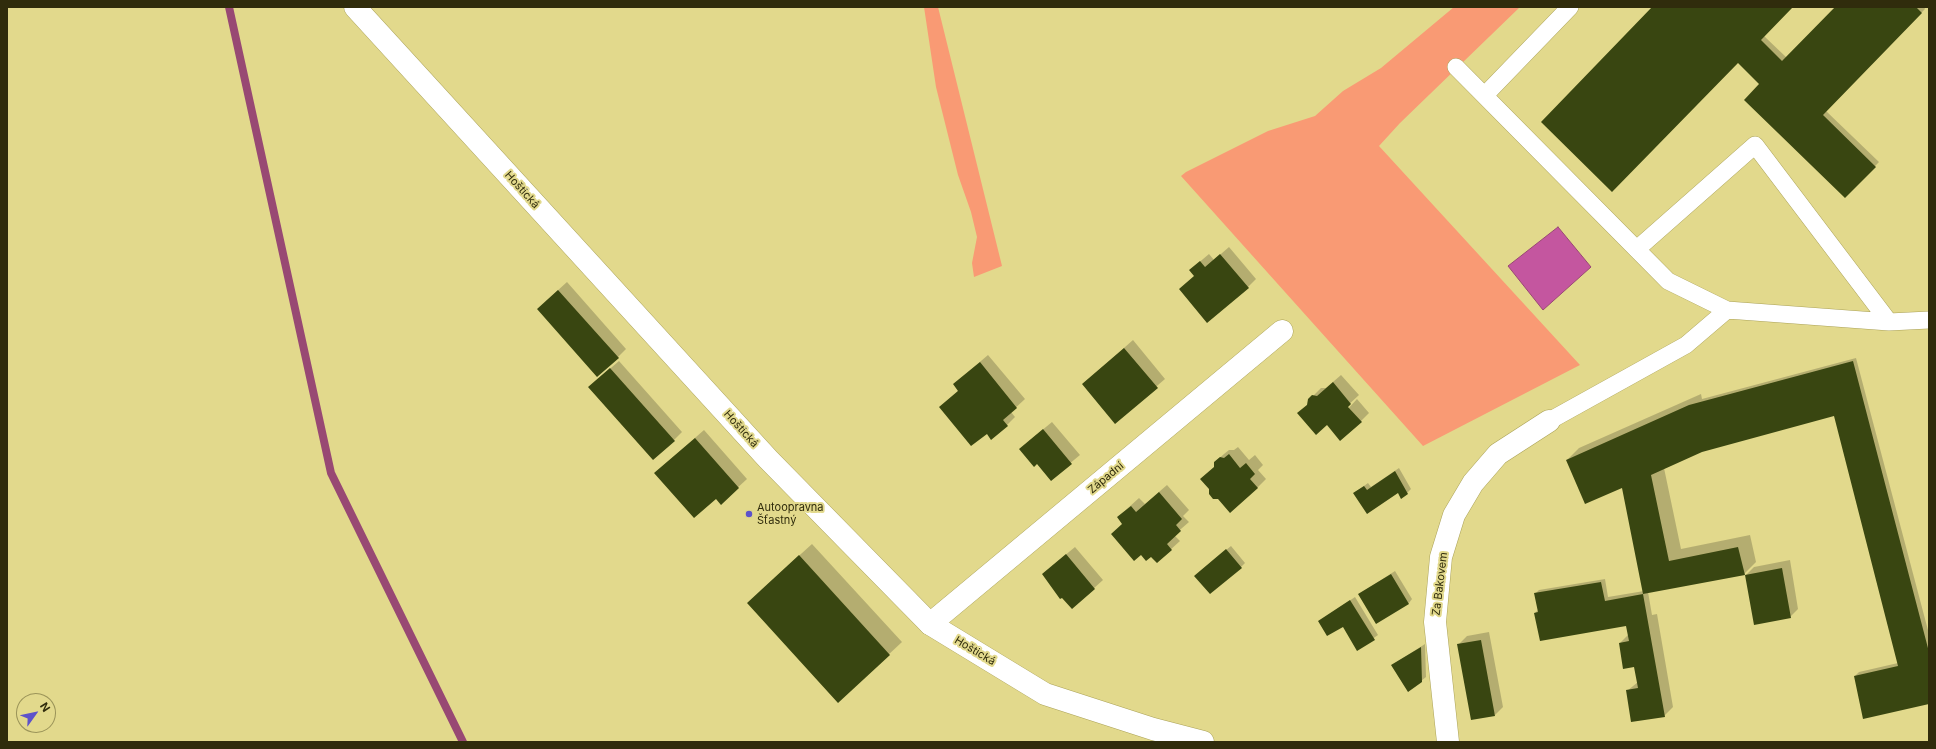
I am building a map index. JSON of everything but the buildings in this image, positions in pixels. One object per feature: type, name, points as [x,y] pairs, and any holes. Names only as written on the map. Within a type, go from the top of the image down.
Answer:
[{"type":"street","name":"Hoštická","points":[[356,7],[768,459],[930,624],[1044,694],[1153,729],[1203,742]]},
{"type":"street","name":"Západní","points":[[930,624],[1282,331]]},
{"type":"street","name":"Za Bakovem","points":[[1448,742],[1435,622],[1441,557],[1454,515],[1473,483],[1498,454],[1549,421]]},
{"type":"lane","points":[[1484,95],[1570,7]]},
{"type":"lane","points":[[1456,67],[1668,281],[1727,310],[1889,322],[1929,320]]},
{"type":"lane","points":[[1637,249],[1755,145],[1889,322]]},
{"type":"lane","points":[[1549,421],[1686,344],[1727,310]]},
{"type":"shaded area","points":[[924,7],[938,7],[1002,266],[974,277],[972,263],[977,237],[971,212],[958,175],[936,87]]},
{"type":"shaded area","points":[[1454,7],[1520,7],[1400,123],[1379,146],[1580,365],[1423,446],[1181,176],[1186,172],[1268,131],[1315,116],[1343,91],[1381,68]]},
{"type":"shaded area","points":[[1558,227],[1591,267],[1543,310],[1508,266]]},
{"type":"waterway","points":[[229,7],[331,473],[463,742]]},
{"type":"place","name":"Autoopravna Šťastný","points":[[749,514]]}]
